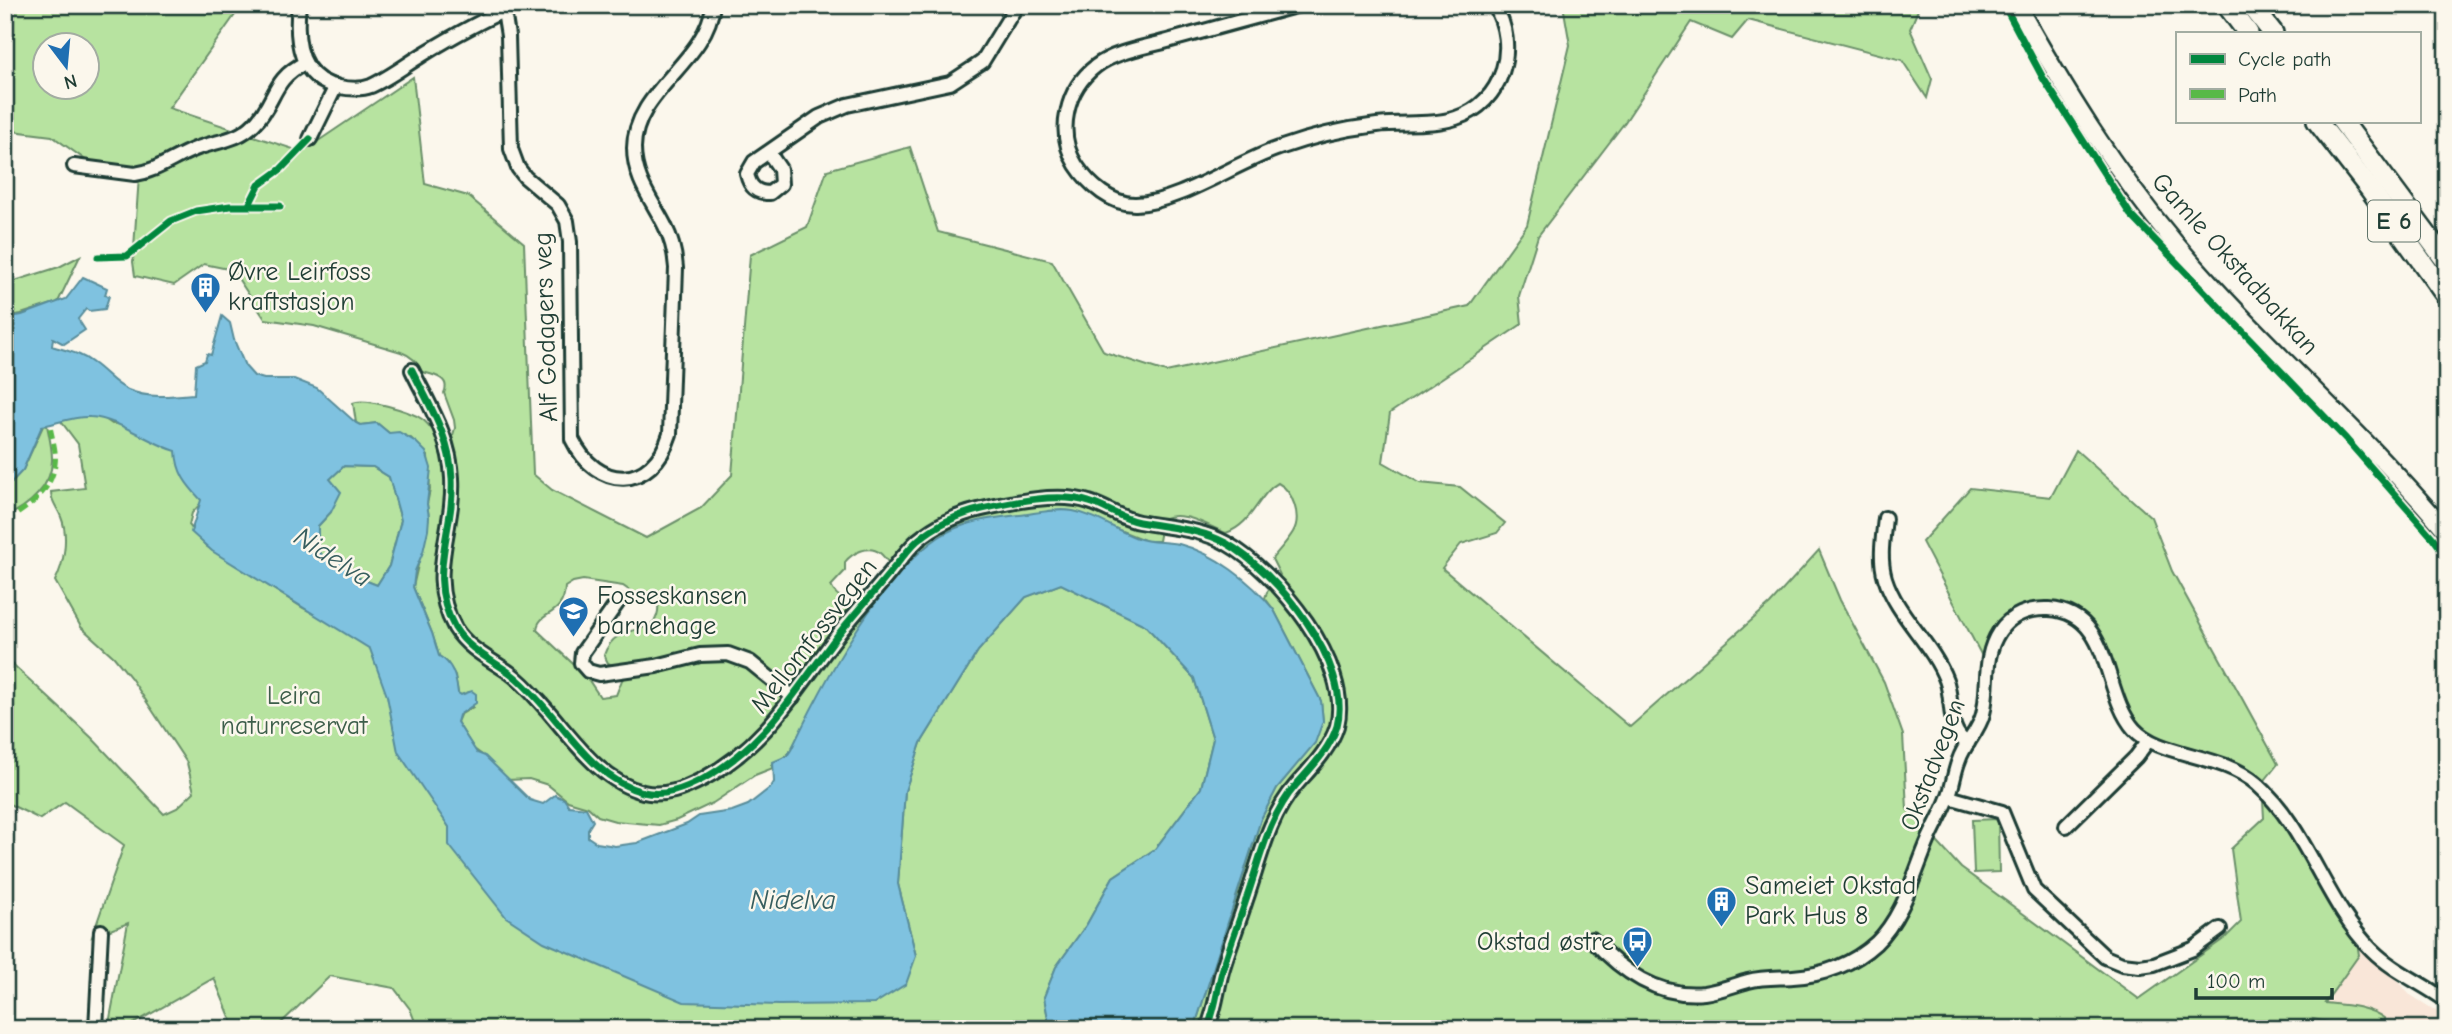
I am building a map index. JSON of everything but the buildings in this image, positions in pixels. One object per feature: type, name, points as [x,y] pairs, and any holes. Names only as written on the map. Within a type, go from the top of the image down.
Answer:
[{"type":"highway","points":[[2227,5],[2247,32]]},
{"type":"highway","points":[[2251,5],[2272,32]]},
{"type":"highway","name":"E 6","points":[[2318,122],[2385,209],[2447,297]]},
{"type":"highway","name":"E 6","points":[[2343,122],[2447,262]]},
{"type":"main road","name":"Gamle Okstadbakkan","points":[[2017,5],[2101,145],[2175,243],[2213,286],[2355,431],[2447,532]]},
{"type":"street","points":[[299,5],[297,38],[305,63],[318,78],[335,86],[352,89],[371,86],[467,28],[517,5]]},
{"type":"street","name":"Alf Godagers veg","points":[[503,11],[509,36],[511,149],[518,168],[525,177],[552,197],[567,221],[570,242],[572,439],[580,455],[593,469],[606,476],[624,479],[642,474],[655,465],[665,450],[670,435],[676,268],[674,248],[666,228],[640,183],[634,139],[656,94],[702,40],[712,19],[713,5]]},
{"type":"street","points":[[769,153],[819,117],[847,105],[950,83],[982,62],[1017,5]]},
{"type":"street","points":[[1299,5],[1142,48],[1110,58],[1096,66],[1075,90],[1066,114],[1068,149],[1083,176],[1105,195],[1135,204],[1174,195],[1276,148],[1316,137],[1377,125],[1458,118],[1477,108],[1491,94],[1504,69],[1506,34],[1494,5]]},
{"type":"street","points":[[74,166],[123,173],[145,172],[194,150],[234,138],[253,126],[278,83],[292,70],[305,63]]},
{"type":"street","points":[[310,139],[335,86]]},
{"type":"street","name":"Mellomfossvegen","points":[[412,370],[440,425],[451,458],[451,507],[440,570],[443,594],[452,621],[471,647],[509,672],[531,691],[594,762],[618,781],[642,792],[655,794],[680,790],[742,754],[769,727],[838,634],[918,540],[952,519],[981,509],[1064,497],[1088,501],[1135,522],[1177,526],[1203,533],[1226,543],[1247,558],[1297,609],[1316,638],[1339,692],[1337,726],[1326,750],[1284,799],[1271,824],[1222,971],[1207,1029]]},
{"type":"street","points":[[1885,518],[1882,565],[1885,580],[1945,678],[1950,693],[1954,729],[1958,736],[1968,743]]},
{"type":"street","name":"Mellomfossvegen","points":[[618,602],[582,653],[581,663],[593,674],[656,666],[699,655],[729,654],[750,662],[793,697]]},
{"type":"street","name":"Okstadvegen","points":[[1592,939],[1618,965],[1658,989],[1674,992],[1707,993],[1762,978],[1814,974],[1853,960],[1876,942],[1891,924],[1902,904],[1949,797],[1959,758],[1983,716],[1987,662],[1991,646],[2009,620],[2021,613],[2050,609],[2066,612],[2082,622],[2103,653],[2115,691],[2132,727],[2148,741]]},
{"type":"street","points":[[2066,826],[2136,757],[2148,741],[2217,761],[2240,772],[2258,785],[2283,814],[2334,898],[2371,949],[2405,976],[2447,1001]]},
{"type":"street","points":[[1949,797],[2002,812],[2034,890],[2105,957],[2122,964],[2154,964],[2193,949],[2220,929]]},
{"type":"street","points":[[96,1029],[101,931]]},
{"type":"shaded area","points":[[2356,935],[2409,994],[2447,1018],[2447,1029],[2317,1029],[2312,1020],[2358,955]]},
{"type":"green space","points":[[5,5],[242,5],[169,108],[302,152],[413,77],[425,184],[468,196],[524,243],[533,474],[552,490],[646,538],[701,508],[732,475],[750,255],[807,227],[827,170],[910,147],[938,232],[1052,261],[1104,352],[1166,372],[1469,306],[1527,225],[1570,45],[1563,5],[1920,5],[1910,29],[1932,79],[1927,98],[1902,60],[1748,20],[1732,39],[1691,22],[1625,122],[1538,236],[1519,296],[1522,324],[1390,413],[1383,462],[1420,483],[1460,487],[1505,523],[1497,533],[1461,544],[1442,568],[1630,727],[1770,604],[1819,550],[1840,600],[1884,682],[1903,735],[1907,809],[1961,868],[2139,999],[2225,938],[2241,922],[2231,849],[2264,818],[2262,784],[2356,935],[2359,955],[2325,1003],[2371,1011],[2384,1018],[2385,1029],[2366,1029],[2365,1025],[2327,1029],[2329,1022],[2313,1019],[2317,1029],[1194,1029],[1261,819],[1277,788],[1323,721],[1321,701],[1274,610],[1265,598],[1280,575],[1272,559],[1293,532],[1297,519],[1292,498],[1278,483],[1265,494],[1243,523],[1226,533],[1187,517],[1170,516],[1163,519],[1159,541],[1147,541],[1071,511],[907,565],[899,575],[876,550],[856,553],[845,562],[845,571],[831,586],[843,598],[872,608],[845,649],[791,750],[772,765],[773,768],[755,775],[713,803],[677,820],[659,825],[615,821],[598,816],[588,807],[568,801],[548,785],[529,779],[507,780],[474,749],[457,722],[460,715],[473,707],[469,692],[461,695],[458,693],[455,675],[447,662],[439,656],[413,587],[429,517],[428,456],[411,438],[399,433],[389,433],[377,423],[356,423],[353,403],[367,402],[408,412],[422,419],[438,435],[451,436],[455,428],[454,420],[444,393],[446,388],[443,381],[422,372],[414,360],[401,352],[314,326],[265,319],[235,274],[228,269],[204,264],[174,285],[135,276],[133,262],[139,176],[90,163],[52,136],[5,130],[5,29],[9,25]],"holes":[[[583,580],[623,586],[636,595],[650,592],[658,599],[658,613],[654,622],[647,627],[619,636],[611,643],[604,655],[608,663],[620,669],[622,680],[616,695],[600,697],[586,676],[537,630],[538,624],[556,609],[564,597],[565,587],[573,582]]]},
{"type":"green space","points":[[80,256],[58,302],[5,317],[5,284],[59,267]]},
{"type":"green space","name":"Leira naturreservat","points":[[99,415],[112,424],[129,423],[177,446],[203,501],[192,513],[189,525],[206,546],[303,608],[370,643],[406,763],[449,827],[449,836],[704,997],[751,1004],[916,956],[898,884],[905,791],[921,743],[978,651],[1026,597],[1061,584],[1145,625],[1194,678],[1213,739],[1201,788],[1155,849],[1113,877],[1087,924],[1056,967],[1044,997],[1050,1029],[418,1029],[410,1009],[394,988],[330,976],[279,1025],[267,1029],[235,1029],[214,978],[124,1029],[108,1029],[128,923],[92,937],[124,845],[65,802],[40,819],[5,802],[5,657],[92,738],[164,814],[177,808],[194,792],[187,763],[131,678],[114,657],[81,627],[55,581],[63,558],[65,533],[51,492],[85,488],[78,444],[57,416]]},
{"type":"green space","points":[[47,425],[52,458],[48,478],[38,494],[22,508],[5,517],[5,489],[23,470],[43,426]]},
{"type":"green space","points":[[2076,450],[2151,517],[2172,571],[2278,764],[2262,784],[2150,744],[2128,718],[2087,623],[2059,608],[2008,624],[1985,662],[1922,542],[1970,488],[2051,497]]},
{"type":"green space","points":[[344,466],[373,467],[389,477],[401,520],[389,566],[377,585],[359,578],[344,560],[336,564],[318,552],[318,526],[331,512],[330,479]]},
{"type":"green space","points":[[1998,819],[1999,872],[1974,873],[1972,820]]},
{"type":"water","name":"Nidelva","points":[[83,277],[107,288],[105,295],[109,296],[105,309],[86,309],[78,319],[85,330],[64,344],[53,338],[52,346],[84,357],[128,390],[153,396],[194,394],[196,365],[205,361],[207,354],[211,355],[222,316],[230,323],[245,366],[254,376],[264,379],[294,379],[317,388],[356,423],[377,423],[389,433],[399,432],[426,452],[431,468],[427,504],[428,530],[415,571],[413,587],[439,656],[453,671],[458,693],[461,695],[472,691],[476,694],[476,703],[459,715],[457,722],[477,753],[485,756],[530,800],[543,804],[555,795],[564,799],[569,806],[586,808],[593,821],[588,829],[588,837],[597,843],[615,846],[637,843],[687,824],[699,816],[732,811],[748,805],[771,787],[774,782],[773,762],[787,756],[791,750],[835,665],[874,605],[916,555],[948,532],[988,519],[1067,510],[1090,516],[1142,540],[1179,544],[1218,561],[1243,579],[1274,610],[1321,701],[1323,721],[1315,743],[1277,788],[1261,819],[1194,1029],[1050,1029],[1044,997],[1056,967],[1087,924],[1113,877],[1155,849],[1201,788],[1213,739],[1194,678],[1145,625],[1061,584],[1026,597],[978,651],[921,743],[905,791],[898,884],[916,956],[906,984],[874,1004],[684,1002],[544,942],[506,917],[449,845],[449,827],[398,752],[387,696],[370,649],[212,551],[191,532],[201,500],[183,478],[176,451],[100,418],[68,419],[42,426],[23,470],[5,489],[5,318],[22,315],[66,299]],"holes":[[[344,466],[373,467],[389,477],[401,520],[389,566],[377,585],[359,578],[344,560],[336,564],[318,552],[318,526],[331,512],[341,492],[330,479]]]},
{"type":"marked path","points":[[5,521],[30,505],[49,483],[55,459],[50,426]]},
{"type":"cycle path","points":[[2004,5],[2043,78],[2130,214],[2346,439],[2447,557]]},
{"type":"cycle path","points":[[249,205],[259,185],[281,169],[310,139]]},
{"type":"cycle path","points":[[98,257],[127,256],[171,221],[196,211],[230,206],[280,206]]},
{"type":"cycle path","points":[[412,370],[438,422],[450,463],[452,498],[443,553],[442,590],[446,609],[455,628],[473,648],[525,686],[602,770],[628,787],[643,792],[666,793],[689,786],[745,750],[778,715],[843,628],[910,548],[932,530],[957,517],[1022,501],[1077,499],[1133,520],[1205,534],[1226,543],[1246,557],[1288,597],[1307,622],[1334,675],[1339,702],[1334,734],[1314,765],[1286,797],[1272,825],[1226,959],[1207,1029]]},
{"type":"place","name":"Øvre Leirfoss kraftstasjon","points":[[205,314]]},
{"type":"place","name":"Fosseskansen barnehage","points":[[574,638]]},
{"type":"place","name":"Sameiet Okstad Park Hus 8","points":[[1722,928]]},
{"type":"place","name":"Okstad østre","points":[[1637,969]]}]
